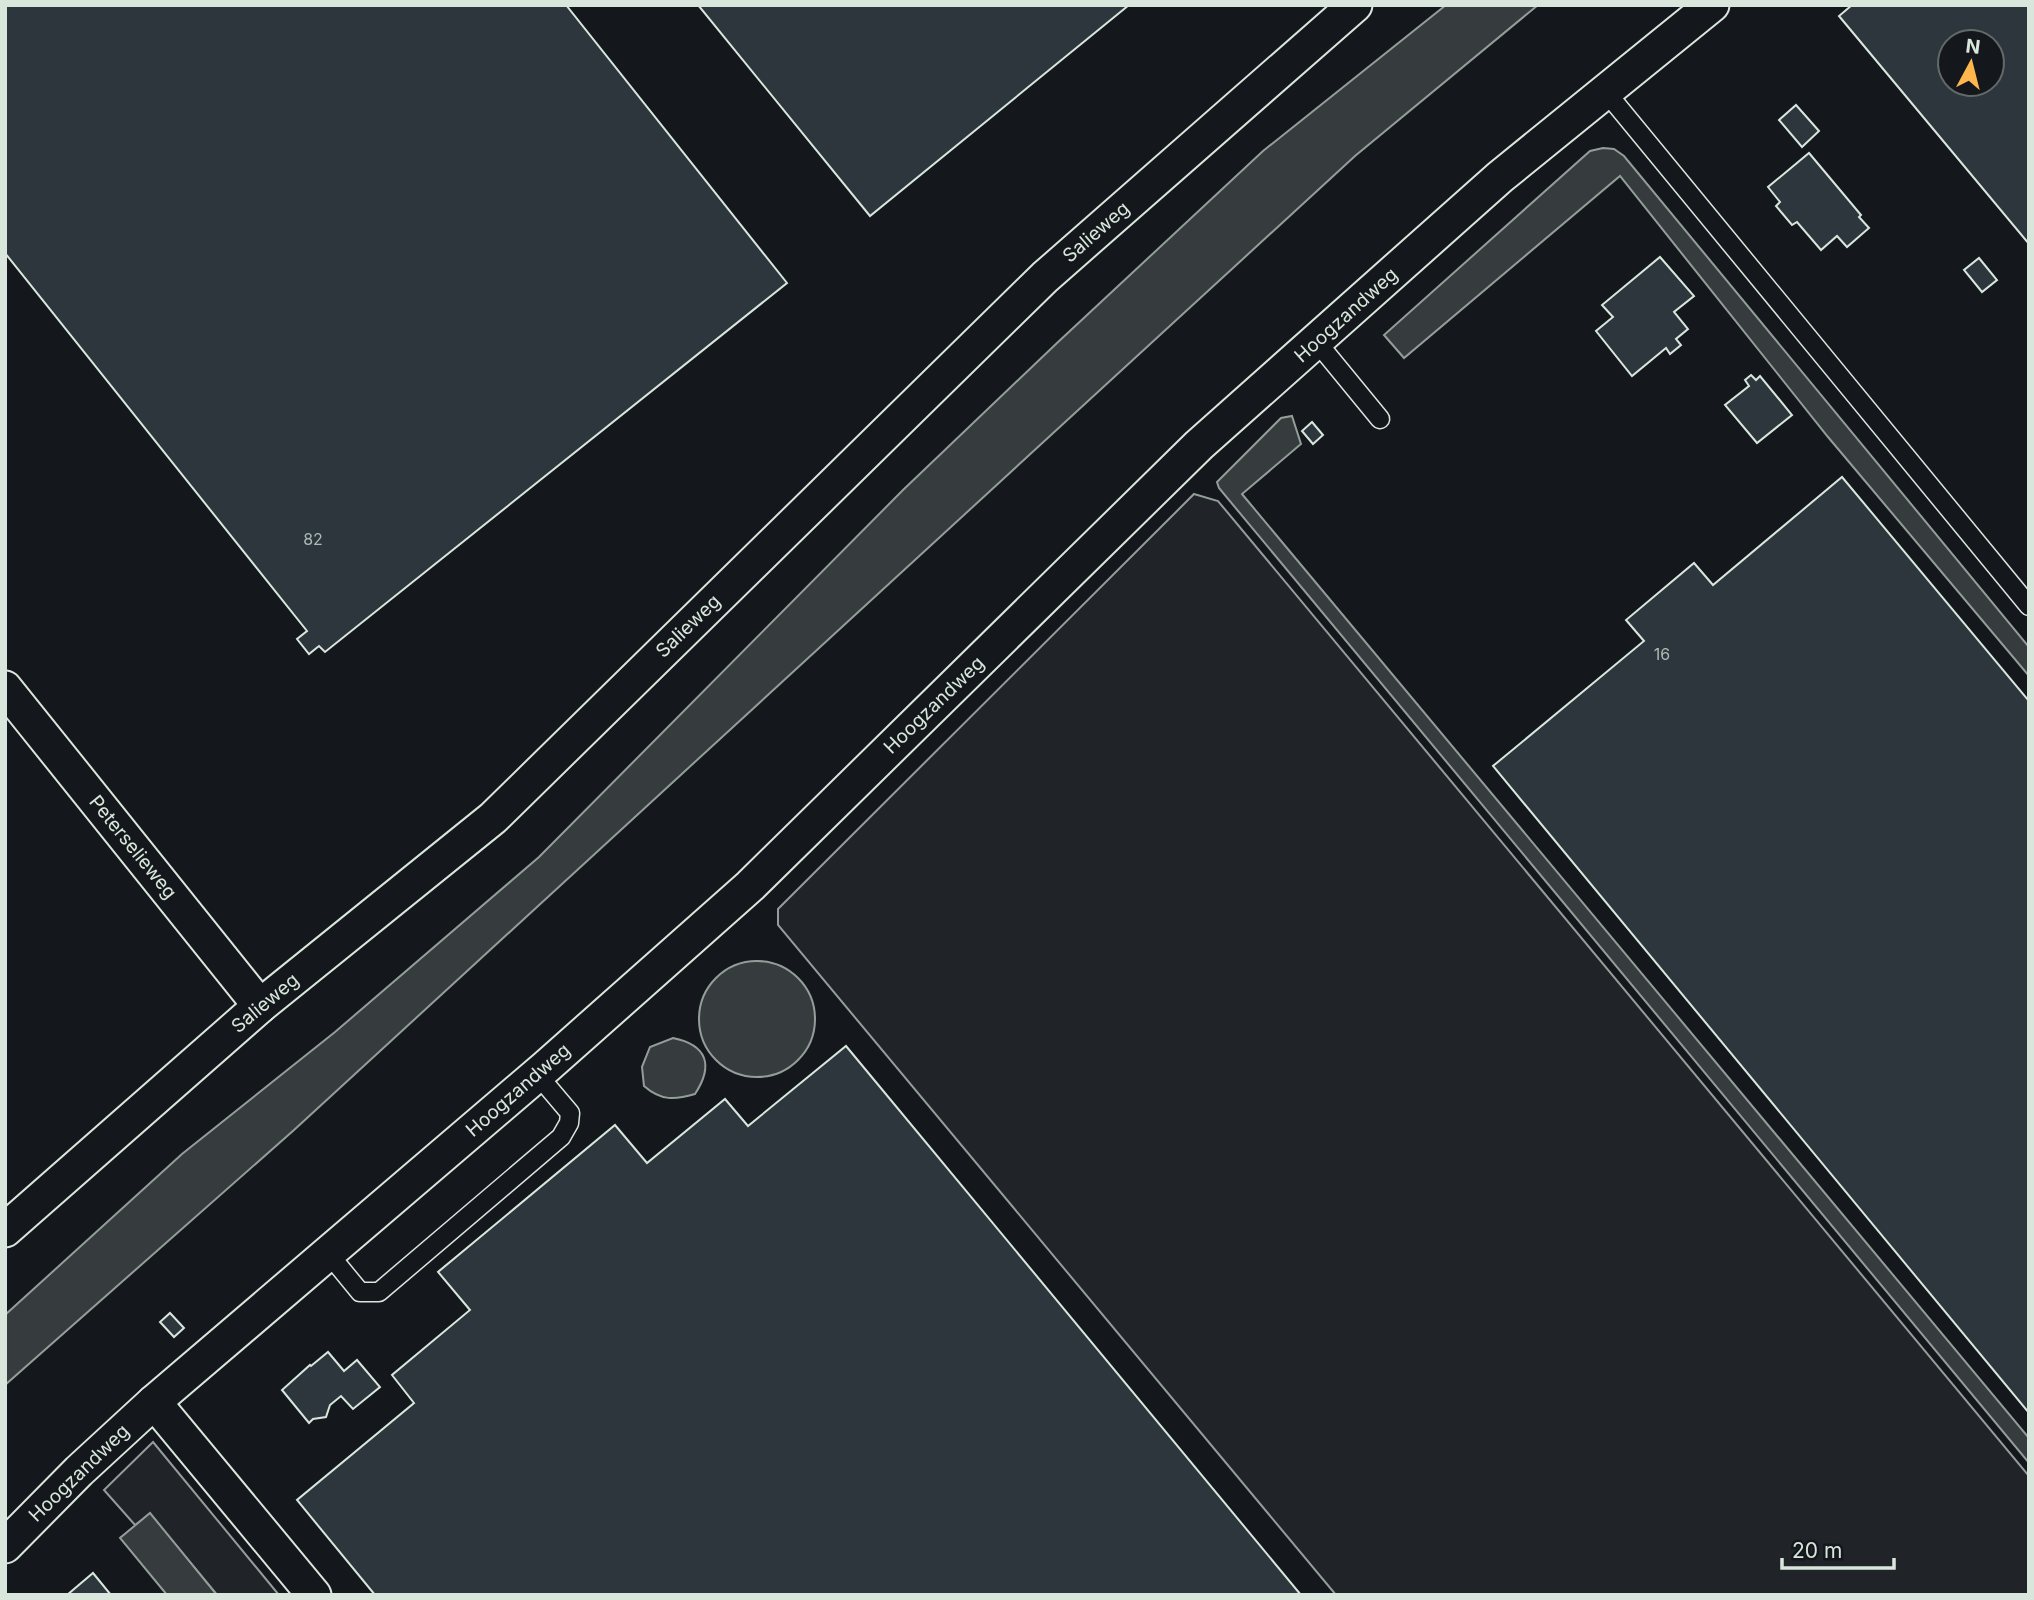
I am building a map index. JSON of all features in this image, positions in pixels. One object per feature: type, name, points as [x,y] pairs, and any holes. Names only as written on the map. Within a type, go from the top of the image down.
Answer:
[{"type":"street","name":"Salieweg","points":[[5,1230],[260,1006],[492,818],[1045,277],[1355,5]]},
{"type":"street","name":"Hoogzandweg","points":[[5,1546],[79,1471],[154,1402],[537,1074],[750,886],[1199,444],[1500,177],[1712,5]]},
{"type":"street","name":"Peterselieweg","points":[[5,688],[260,1006]]},
{"type":"street","points":[[154,1402],[314,1595]]},
{"type":"lane","points":[[1606,92],[2029,606]]},
{"type":"lane","points":[[1316,341],[1380,419]]},
{"type":"lane","points":[[328,1253],[360,1292],[379,1292],[521,1172],[561,1137],[569,1124],[570,1114],[537,1074]]},
{"type":"shaded area","points":[[1446,5],[1538,5],[1355,156],[294,1130],[5,1385],[5,1315],[182,1154],[335,1032],[539,857],[903,490],[1057,343],[1263,151]]},
{"type":"shaded area","points":[[1614,149],[1624,156],[2029,647],[2029,676],[1828,437],[1620,176],[1404,358],[1384,335],[1590,151]]},
{"type":"shaded area","points":[[1292,416],[1301,444],[1242,494],[2029,1438],[2029,1463],[1219,488],[1217,482],[1281,418]]},
{"type":"shaded area","points":[[1194,494],[1218,501],[2029,1476],[2029,1595],[1336,1595],[778,925],[778,909]]},
{"type":"shaded area","points":[[757,961],[779,965],[798,978],[811,997],[815,1019],[811,1041],[798,1060],[779,1073],[757,1077],[735,1073],[716,1060],[703,1041],[699,1019],[703,997],[716,978],[735,965]]},
{"type":"shaded area","points":[[673,1038],[700,1051],[705,1065],[701,1084],[695,1094],[668,1098],[644,1086],[642,1067],[650,1047]]},
{"type":"shaded area","points":[[153,1442],[279,1595],[217,1595],[150,1514],[135,1525],[104,1490]]},
{"type":"shaded area","points":[[150,1513],[217,1595],[167,1595],[120,1538]]},
{"type":"building","points":[[5,5],[566,5],[787,283],[325,652],[319,646],[309,654],[297,639],[307,631],[5,253]]},
{"type":"building","points":[[698,5],[1129,5],[870,216]]},
{"type":"building","points":[[1852,5],[2029,5],[2029,244],[1839,16]]},
{"type":"building","points":[[1796,105],[1819,131],[1802,147],[1779,120]]},
{"type":"building","points":[[1809,153],[1869,228],[1847,247],[1837,236],[1821,250],[1797,222],[1792,225],[1776,206],[1780,202],[1768,187]]},
{"type":"building","points":[[1660,257],[1694,296],[1674,312],[1688,329],[1676,339],[1681,345],[1670,354],[1666,348],[1632,376],[1596,331],[1613,317],[1602,305]]},
{"type":"building","points":[[1979,258],[1997,280],[1982,292],[1964,270]]},
{"type":"building","points":[[1751,375],[1756,380],[1760,376],[1792,415],[1757,443],[1725,405],[1749,386],[1745,380]]},
{"type":"building","points":[[1312,422],[1323,435],[1313,444],[1302,431]]},
{"type":"building","points":[[1842,477],[2029,701],[2029,1413],[1493,766],[1644,641],[1626,620],[1694,563],[1713,585]]},
{"type":"building","points":[[846,1046],[1301,1595],[375,1595],[297,1500],[414,1403],[392,1375],[470,1310],[438,1272],[615,1125],[647,1163],[725,1099],[748,1126]]},
{"type":"building","points":[[170,1313],[184,1328],[174,1337],[160,1322]]},
{"type":"building","points":[[328,1352],[344,1371],[357,1360],[380,1387],[353,1409],[341,1396],[330,1405],[326,1417],[313,1419],[309,1423],[282,1390]]},
{"type":"building","points":[[93,1573],[111,1595],[67,1595]]}]
